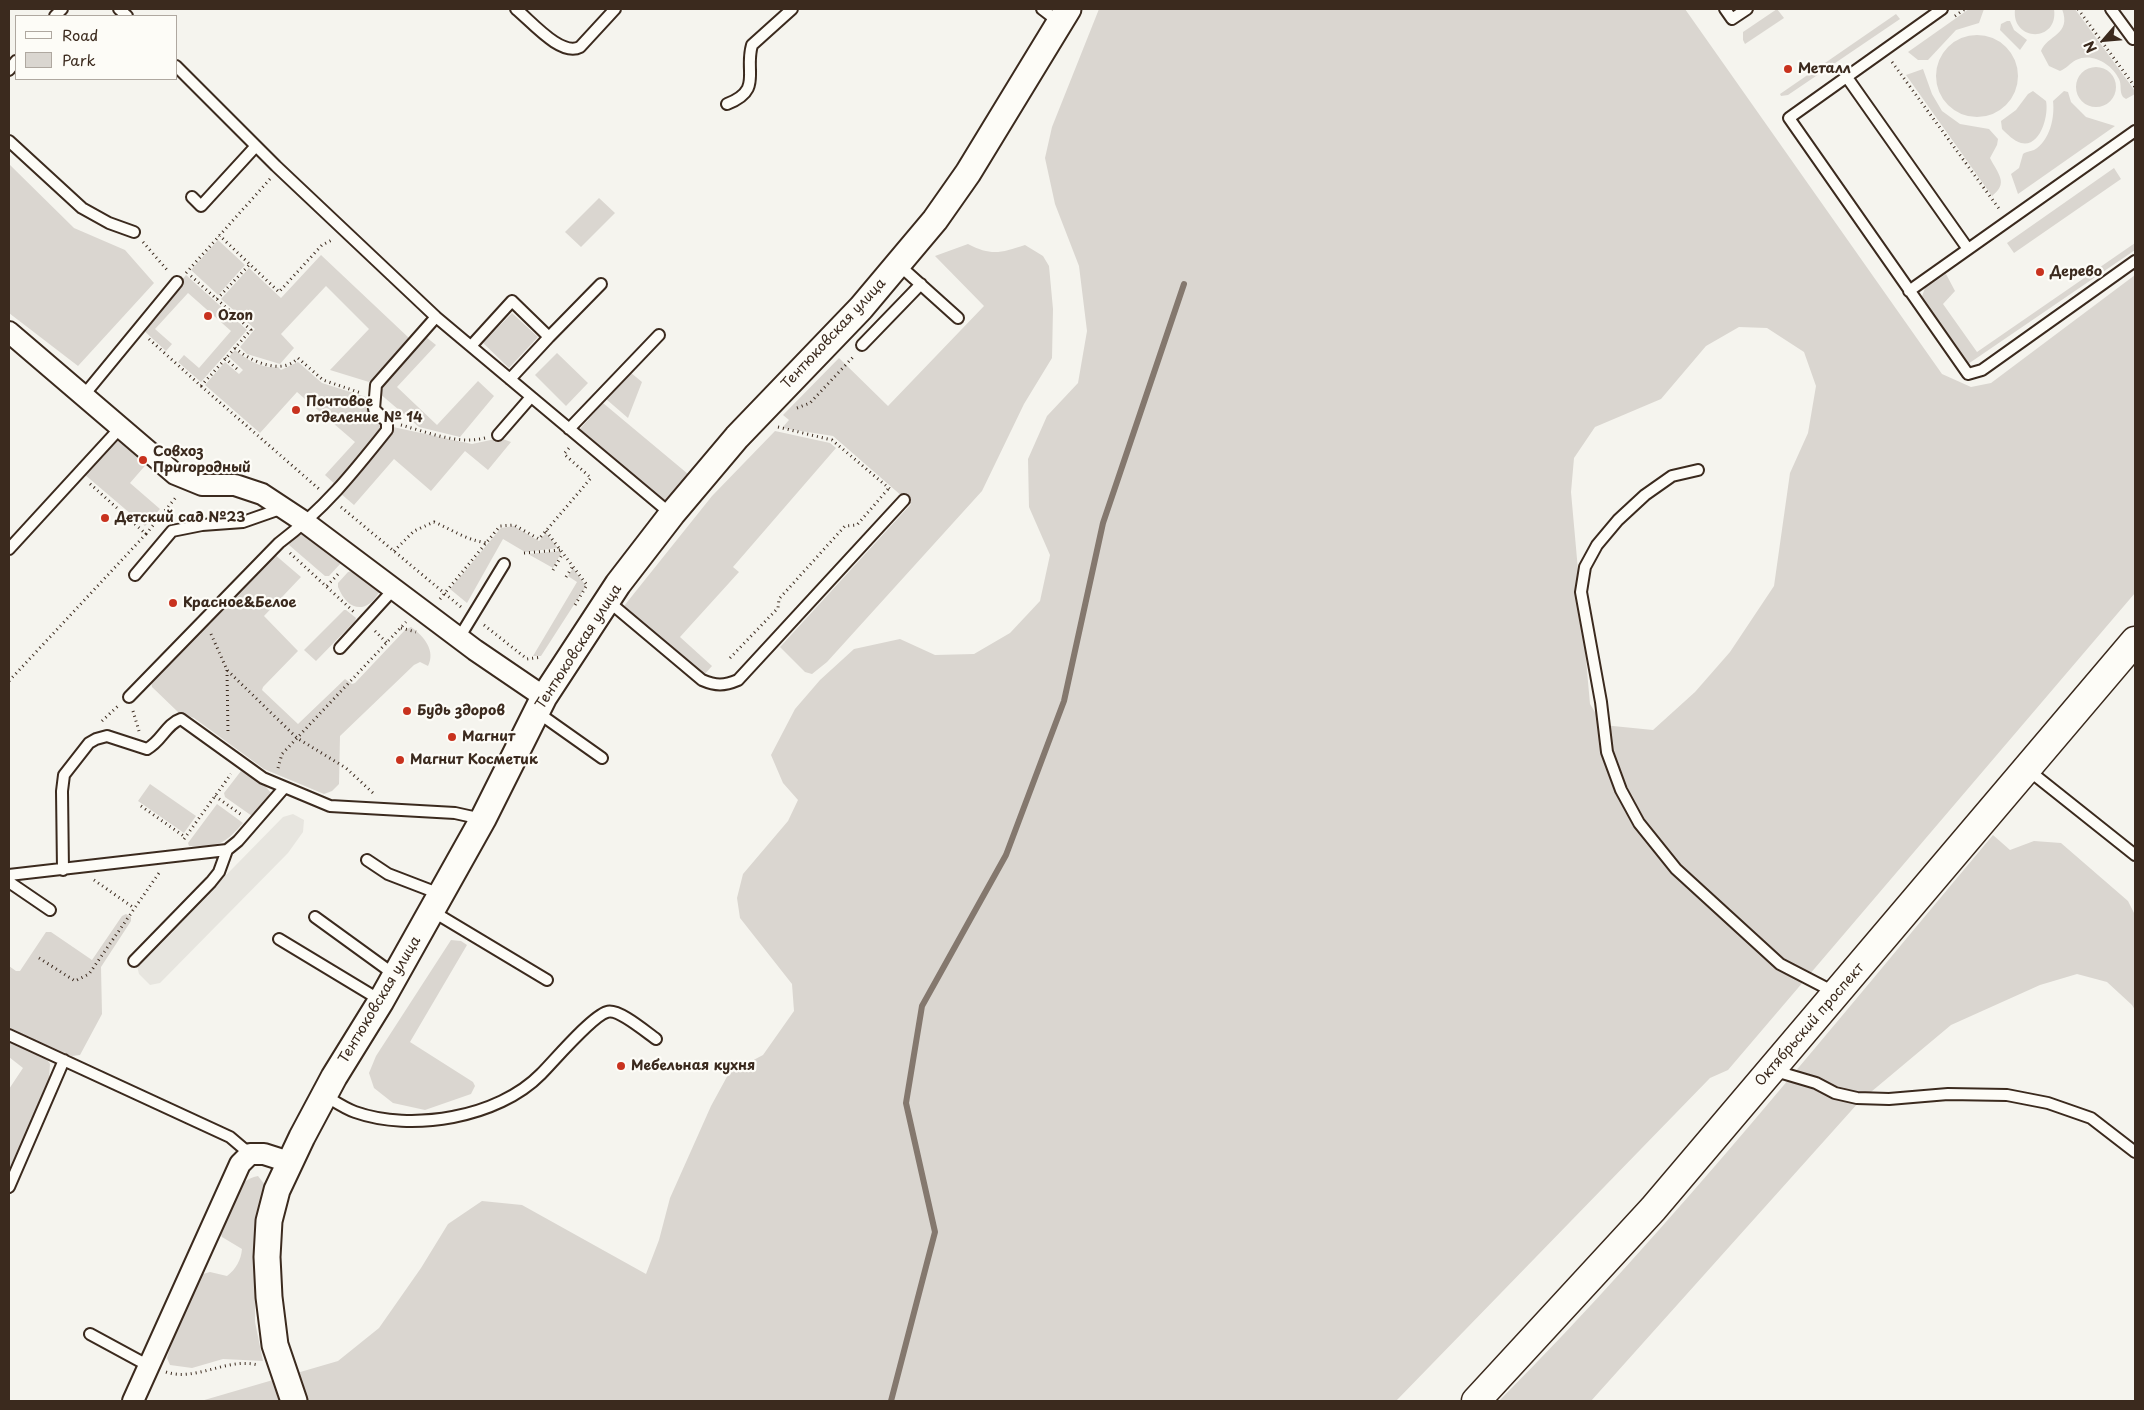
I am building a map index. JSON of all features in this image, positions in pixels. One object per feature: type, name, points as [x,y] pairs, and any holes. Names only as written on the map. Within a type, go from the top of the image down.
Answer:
[{"type":"main road","name":"Октябрьский проспект","points":[[1476,1401],[1653,1209],[2135,641]]},
{"type":"street","name":"Тентюковская улица","points":[[294,1401],[275,1345],[267,1257],[269,1221],[277,1190],[324,1095],[396,975],[483,819],[540,705],[607,601],[672,514],[737,437],[861,308],[935,220],[968,174],[1057,13]]},
{"type":"street","points":[[9,332],[175,474],[202,486],[235,484],[262,494],[306,523],[459,638],[540,705]]},
{"type":"street","points":[[133,1401],[240,1164],[250,1154],[264,1154],[290,1162]]},
{"type":"lane","points":[[516,9],[561,48],[574,50],[580,47],[615,9]]},
{"type":"lane","points":[[727,104],[742,97],[748,90],[751,82],[750,53],[752,45],[792,9]]},
{"type":"lane","points":[[1725,9],[1732,19],[1747,9]]},
{"type":"lane","points":[[1942,9],[1788,118],[1968,374],[1982,370],[2135,261]]},
{"type":"lane","points":[[2111,9],[2134,40]]},
{"type":"lane","points":[[2134,40],[2135,26]]},
{"type":"lane","points":[[178,68],[278,169],[436,317],[672,514]]},
{"type":"lane","points":[[1846,76],[1968,248]]},
{"type":"lane","points":[[1909,291],[2135,131]]},
{"type":"lane","points":[[9,141],[82,208],[109,223],[134,232]]},
{"type":"lane","points":[[192,197],[201,206],[256,146]]},
{"type":"lane","points":[[899,265],[958,318]]},
{"type":"lane","points":[[84,395],[177,282]]},
{"type":"lane","points":[[510,379],[601,284]]},
{"type":"lane","points":[[862,345],[921,284]]},
{"type":"lane","points":[[471,346],[512,302],[550,337]]},
{"type":"lane","points":[[129,697],[279,543],[306,523],[330,499],[387,430],[387,422],[374,409],[376,385],[436,317]]},
{"type":"lane","points":[[569,429],[659,336]]},
{"type":"lane","points":[[498,435],[531,397]]},
{"type":"lane","points":[[9,548],[121,427]]},
{"type":"lane","points":[[1698,470],[1672,476],[1645,495],[1618,520],[1597,545],[1585,567],[1581,592],[1601,702],[1606,752],[1621,790],[1639,823],[1676,869],[1780,964],[1837,994]]},
{"type":"lane","points":[[607,601],[702,680],[715,685],[728,684],[738,680],[904,500]]},
{"type":"lane","points":[[135,575],[172,531],[202,525],[243,522],[283,508]]},
{"type":"lane","points":[[459,638],[504,564]]},
{"type":"lane","points":[[340,648],[393,590]]},
{"type":"lane","points":[[540,705],[602,758]]},
{"type":"lane","points":[[64,870],[62,791],[64,775],[89,743],[107,736],[147,749],[155,744],[172,722],[181,719],[240,761],[280,786],[330,806],[455,813],[483,819]]},
{"type":"lane","points":[[2026,768],[2135,855]]},
{"type":"lane","points":[[134,961],[211,882],[218,872],[227,850],[254,824],[280,786]]},
{"type":"lane","points":[[9,875],[77,869],[227,850]]},
{"type":"lane","points":[[367,860],[436,903],[548,980]]},
{"type":"lane","points":[[9,882],[50,910]]},
{"type":"lane","points":[[314,917],[396,975]]},
{"type":"lane","points":[[279,939],[381,1001]]},
{"type":"lane","points":[[324,1095],[355,1112],[404,1122],[443,1119],[473,1112],[506,1098],[536,1078],[594,1020],[607,1012],[616,1012],[656,1039]]},
{"type":"lane","points":[[9,1035],[230,1136],[250,1154]]},
{"type":"lane","points":[[9,1187],[64,1060]]},
{"type":"lane","points":[[1771,1070],[1816,1083],[1835,1093],[1857,1098],[1889,1099],[1948,1094],[2007,1094],[2048,1103],[2091,1118],[2135,1152]]},
{"type":"lane","points":[[90,1334],[148,1366]]},
{"type":"path","points":[[1948,21],[1965,9]]},
{"type":"path","points":[[2078,9],[2135,87]]},
{"type":"path","points":[[1900,55],[1892,61],[1999,210],[2007,205]]},
{"type":"path","points":[[134,232],[177,282],[278,169]]},
{"type":"path","points":[[219,235],[279,292],[322,245],[346,232]]},
{"type":"path","points":[[217,299],[250,264]]},
{"type":"path","points":[[187,272],[251,330],[201,386]]},
{"type":"path","points":[[138,329],[330,499],[527,659],[541,658],[546,650]]},
{"type":"path","points":[[789,410],[810,403],[862,345]]},
{"type":"path","points":[[235,348],[246,357],[270,365],[287,366],[293,364],[298,358],[323,380],[374,396]]},
{"type":"path","points":[[225,358],[237,369]]},
{"type":"path","points":[[387,422],[441,436],[473,441],[498,435]]},
{"type":"path","points":[[770,425],[832,440],[904,500]]},
{"type":"path","points":[[280,786],[282,754],[423,612],[445,593],[500,526],[514,525],[539,539],[546,531],[590,478],[564,454],[579,437]]},
{"type":"path","points":[[78,474],[146,534]]},
{"type":"path","points":[[9,681],[146,534],[190,480]]},
{"type":"path","points":[[730,658],[778,608],[779,599],[845,526],[857,525],[889,488]]},
{"type":"path","points":[[394,551],[414,531],[434,522],[454,530],[469,540],[487,543]]},
{"type":"path","points":[[546,531],[587,585],[572,610]]},
{"type":"path","points":[[279,543],[364,622]]},
{"type":"path","points":[[524,553],[562,551]]},
{"type":"path","points":[[553,570],[562,551]]},
{"type":"path","points":[[566,577],[573,566]]},
{"type":"path","points":[[204,620],[227,670],[296,738],[346,768],[392,810]]},
{"type":"path","points":[[227,670],[229,752]]},
{"type":"path","points":[[89,743],[103,720],[129,697],[139,730]]},
{"type":"path","points":[[39,958],[75,981],[89,974],[240,761]]},
{"type":"path","points":[[215,796],[254,824]]},
{"type":"path","points":[[141,806],[185,838]]},
{"type":"path","points":[[77,869],[134,908]]},
{"type":"path","points":[[148,1366],[170,1374],[189,1374],[213,1367],[255,1364],[284,1376]]},
{"type":"shaded area","points":[[293,814],[304,820],[303,832],[288,853],[160,983],[150,985],[139,974],[137,966],[283,817]]},
{"type":"green space","points":[[1099,9],[1685,9],[1942,374],[1971,387],[1991,383],[2135,275],[2135,593],[1728,1070],[1710,1078],[1396,1401],[201,1401],[338,1361],[379,1328],[421,1268],[448,1224],[482,1201],[522,1205],[646,1274],[659,1240],[670,1198],[711,1106],[729,1073],[763,1055],[794,1011],[792,984],[740,918],[737,898],[743,874],[788,821],[798,800],[783,783],[771,755],[795,709],[820,680],[854,649],[900,639],[935,655],[974,654],[1010,633],[1040,601],[1050,555],[1029,507],[1028,459],[1047,416],[1078,383],[1087,331],[1079,266],[1055,204],[1045,158],[1052,127]],"holes":[[[1739,327],[1767,328],[1804,352],[1816,386],[1808,433],[1790,473],[1774,586],[1730,652],[1695,692],[1653,730],[1603,725],[1590,704],[1571,492],[1574,458],[1595,427],[1661,399],[1706,346]]]},
{"type":"green space","points":[[1777,9],[1784,18],[1745,44],[1743,32]]},
{"type":"green space","points":[[1969,9],[1984,9],[1979,23],[1956,30],[1928,60],[1918,60],[1908,52]]},
{"type":"green space","points":[[2015,9],[2054,9],[2054,20],[2043,33],[2027,32],[2020,28],[2016,20]]},
{"type":"green space","points":[[2062,9],[2075,9],[2135,91],[2135,94],[2126,99],[2123,97],[2120,81],[2116,74],[2107,64],[2095,59],[2088,57],[2076,60],[2060,71],[2049,66],[2041,51],[2064,24]]},
{"type":"green space","points":[[1896,14],[1900,19],[1788,95],[1781,96],[1780,94]]},
{"type":"green space","points":[[2010,21],[2014,30],[2027,40],[2020,50],[2000,30],[2001,24]]},
{"type":"green space","points":[[1977,35],[1993,38],[2006,47],[2015,60],[2018,76],[2015,92],[2006,105],[1993,114],[1977,117],[1961,114],[1948,105],[1939,92],[1936,76],[1939,60],[1948,47],[1961,38]]},
{"type":"green space","points":[[2100,67],[2107,70],[2113,76],[2116,87],[2115,95],[2107,104],[2100,107],[2092,107],[2085,104],[2077,95],[2076,83],[2079,76],[2088,68]]},
{"type":"green space","points":[[1923,69],[1932,94],[1942,111],[1960,124],[1989,129],[1998,139],[1990,158],[1999,174],[2001,182],[2000,187],[1992,196],[1906,75]]},
{"type":"green space","points":[[2033,91],[2046,101],[2045,121],[2034,140],[2028,143],[2021,143],[2013,139],[2002,129],[2001,121],[2016,110],[2028,94]]},
{"type":"green space","points":[[2064,91],[2068,92],[2071,102],[2086,117],[2115,126],[2018,194],[2011,174],[2019,168],[2023,154],[2034,150],[2048,135],[2052,121],[2053,101]]},
{"type":"green space","points":[[9,164],[74,228],[125,250],[154,283],[78,366],[9,313]]},
{"type":"green space","points":[[2114,168],[2121,179],[2014,253],[2007,243]]},
{"type":"green space","points":[[599,198],[615,213],[581,247],[565,232]]},
{"type":"green space","points":[[218,240],[245,265],[218,295],[191,270]]},
{"type":"green space","points":[[2135,243],[2135,250],[1968,364],[1921,299],[1925,288],[1946,274],[1955,291],[1943,304],[1977,352]]},
{"type":"green space","points":[[968,244],[990,252],[1009,250],[1025,245],[1043,256],[1049,266],[1053,309],[1052,358],[1024,404],[982,491],[827,662],[812,674],[805,672],[780,647],[911,504],[833,436],[782,428],[789,420],[783,415],[839,358],[888,406],[984,306],[935,256]]},
{"type":"green space","points":[[321,255],[409,338],[369,382],[330,370],[369,329],[326,286],[281,334],[294,348],[280,364],[247,354],[240,347],[255,329],[221,299],[249,268],[281,298]]},
{"type":"green space","points":[[186,275],[247,330],[201,382],[178,362],[184,355],[199,368],[231,331],[188,293],[155,329],[172,344],[166,351],[141,328]]},
{"type":"green space","points":[[512,313],[538,337],[509,368],[483,343]]},
{"type":"green space","points":[[426,337],[436,345],[397,387],[437,425],[478,381],[494,396],[460,437],[419,427],[379,393],[381,387]]},
{"type":"green space","points":[[235,350],[255,363],[266,367],[278,367],[281,370],[298,362],[322,383],[369,398],[371,407],[382,429],[337,486],[325,475],[355,442],[297,392],[260,433],[205,385],[225,362],[239,374],[243,370],[229,357]]},
{"type":"green space","points":[[557,353],[588,383],[566,406],[535,375]]},
{"type":"green space","points":[[630,372],[642,382],[628,418],[606,399]]},
{"type":"green space","points":[[603,403],[688,474],[665,501],[580,429]]},
{"type":"green space","points":[[393,427],[472,444],[500,438],[511,442],[488,470],[465,451],[431,491],[394,459],[354,505],[340,493]]},
{"type":"green space","points":[[775,431],[830,443],[836,448],[733,567],[739,572],[680,637],[712,666],[704,675],[624,606],[712,496]]},
{"type":"green space","points":[[119,434],[150,460],[130,483],[160,509],[145,526],[84,474]]},
{"type":"green space","points":[[514,526],[539,541],[546,533],[558,548],[525,552],[503,539],[467,603],[450,589],[501,528]]},
{"type":"green space","points":[[306,531],[341,559],[341,563],[329,576],[325,576],[289,545],[291,540]]},
{"type":"green space","points":[[560,551],[561,553],[553,568],[528,554]]},
{"type":"green space","points":[[274,554],[301,577],[264,616],[298,651],[262,690],[298,724],[345,679],[352,684],[355,683],[405,630],[411,627],[424,639],[430,649],[431,655],[428,666],[420,662],[414,665],[340,736],[339,784],[332,791],[324,794],[264,769],[194,718],[178,712],[152,687],[151,681]]},
{"type":"green space","points":[[573,568],[586,586],[541,656],[533,656],[577,582],[568,576]]},
{"type":"green space","points":[[357,570],[380,591],[375,599],[363,607],[352,605],[347,601],[338,587],[338,583],[348,572]]},
{"type":"green space","points":[[344,610],[356,618],[355,621],[316,661],[304,650]]},
{"type":"green space","points":[[241,771],[266,787],[271,793],[252,816],[225,797],[224,793]]},
{"type":"green space","points":[[150,784],[196,816],[184,833],[138,801]]},
{"type":"green space","points":[[217,804],[243,823],[231,836],[220,843],[207,846],[189,846],[188,843]]},
{"type":"green space","points":[[1993,835],[2010,850],[2034,841],[2061,843],[2128,901],[2135,915],[2135,1010],[2107,982],[2077,974],[2040,985],[1951,1025],[1859,1102],[1591,1401],[1499,1401],[1628,1265],[1752,1123]]},
{"type":"green space","points":[[126,914],[131,917],[131,921],[101,967],[102,1014],[80,1055],[72,1056],[9,1029],[9,966],[16,971],[20,971],[46,932],[51,932],[92,960],[122,916]]},
{"type":"green space","points":[[451,940],[461,941],[467,945],[410,1042],[473,1082],[475,1086],[471,1094],[425,1110],[393,1103],[374,1088],[369,1073],[376,1056]]},
{"type":"green space","points":[[9,1040],[46,1058],[50,1064],[49,1079],[9,1179],[9,1089],[23,1068],[9,1057]]},
{"type":"green space","points":[[258,1176],[265,1185],[258,1220],[255,1265],[255,1322],[263,1361],[223,1359],[192,1368],[170,1365],[167,1358],[176,1329],[203,1274],[210,1272],[227,1276],[239,1261],[242,1249],[222,1237],[219,1230],[238,1189],[250,1178]]},
{"type":"waterway","points":[[891,1401],[935,1232],[906,1103],[922,1006],[1006,855],[1064,701],[1103,523],[1184,284]]},
{"type":"place","name":"Металл","points":[[1788,69]]},
{"type":"place","name":"Дерево","points":[[2040,272]]},
{"type":"place","name":"Ozon","points":[[208,316]]},
{"type":"place","name":"Почтовое отделение № 14","points":[[296,410]]},
{"type":"place","name":"Совхоз Пригородный","points":[[143,460]]},
{"type":"place","name":"Детский сад №23","points":[[105,518]]},
{"type":"place","name":"Красное&Белое","points":[[173,603]]},
{"type":"place","name":"Будь здоров","points":[[407,711]]},
{"type":"place","name":"Магнит","points":[[452,737]]},
{"type":"place","name":"Магнит Косметик","points":[[400,760]]},
{"type":"place","name":"Мебельная кухня","points":[[621,1066]]}]
